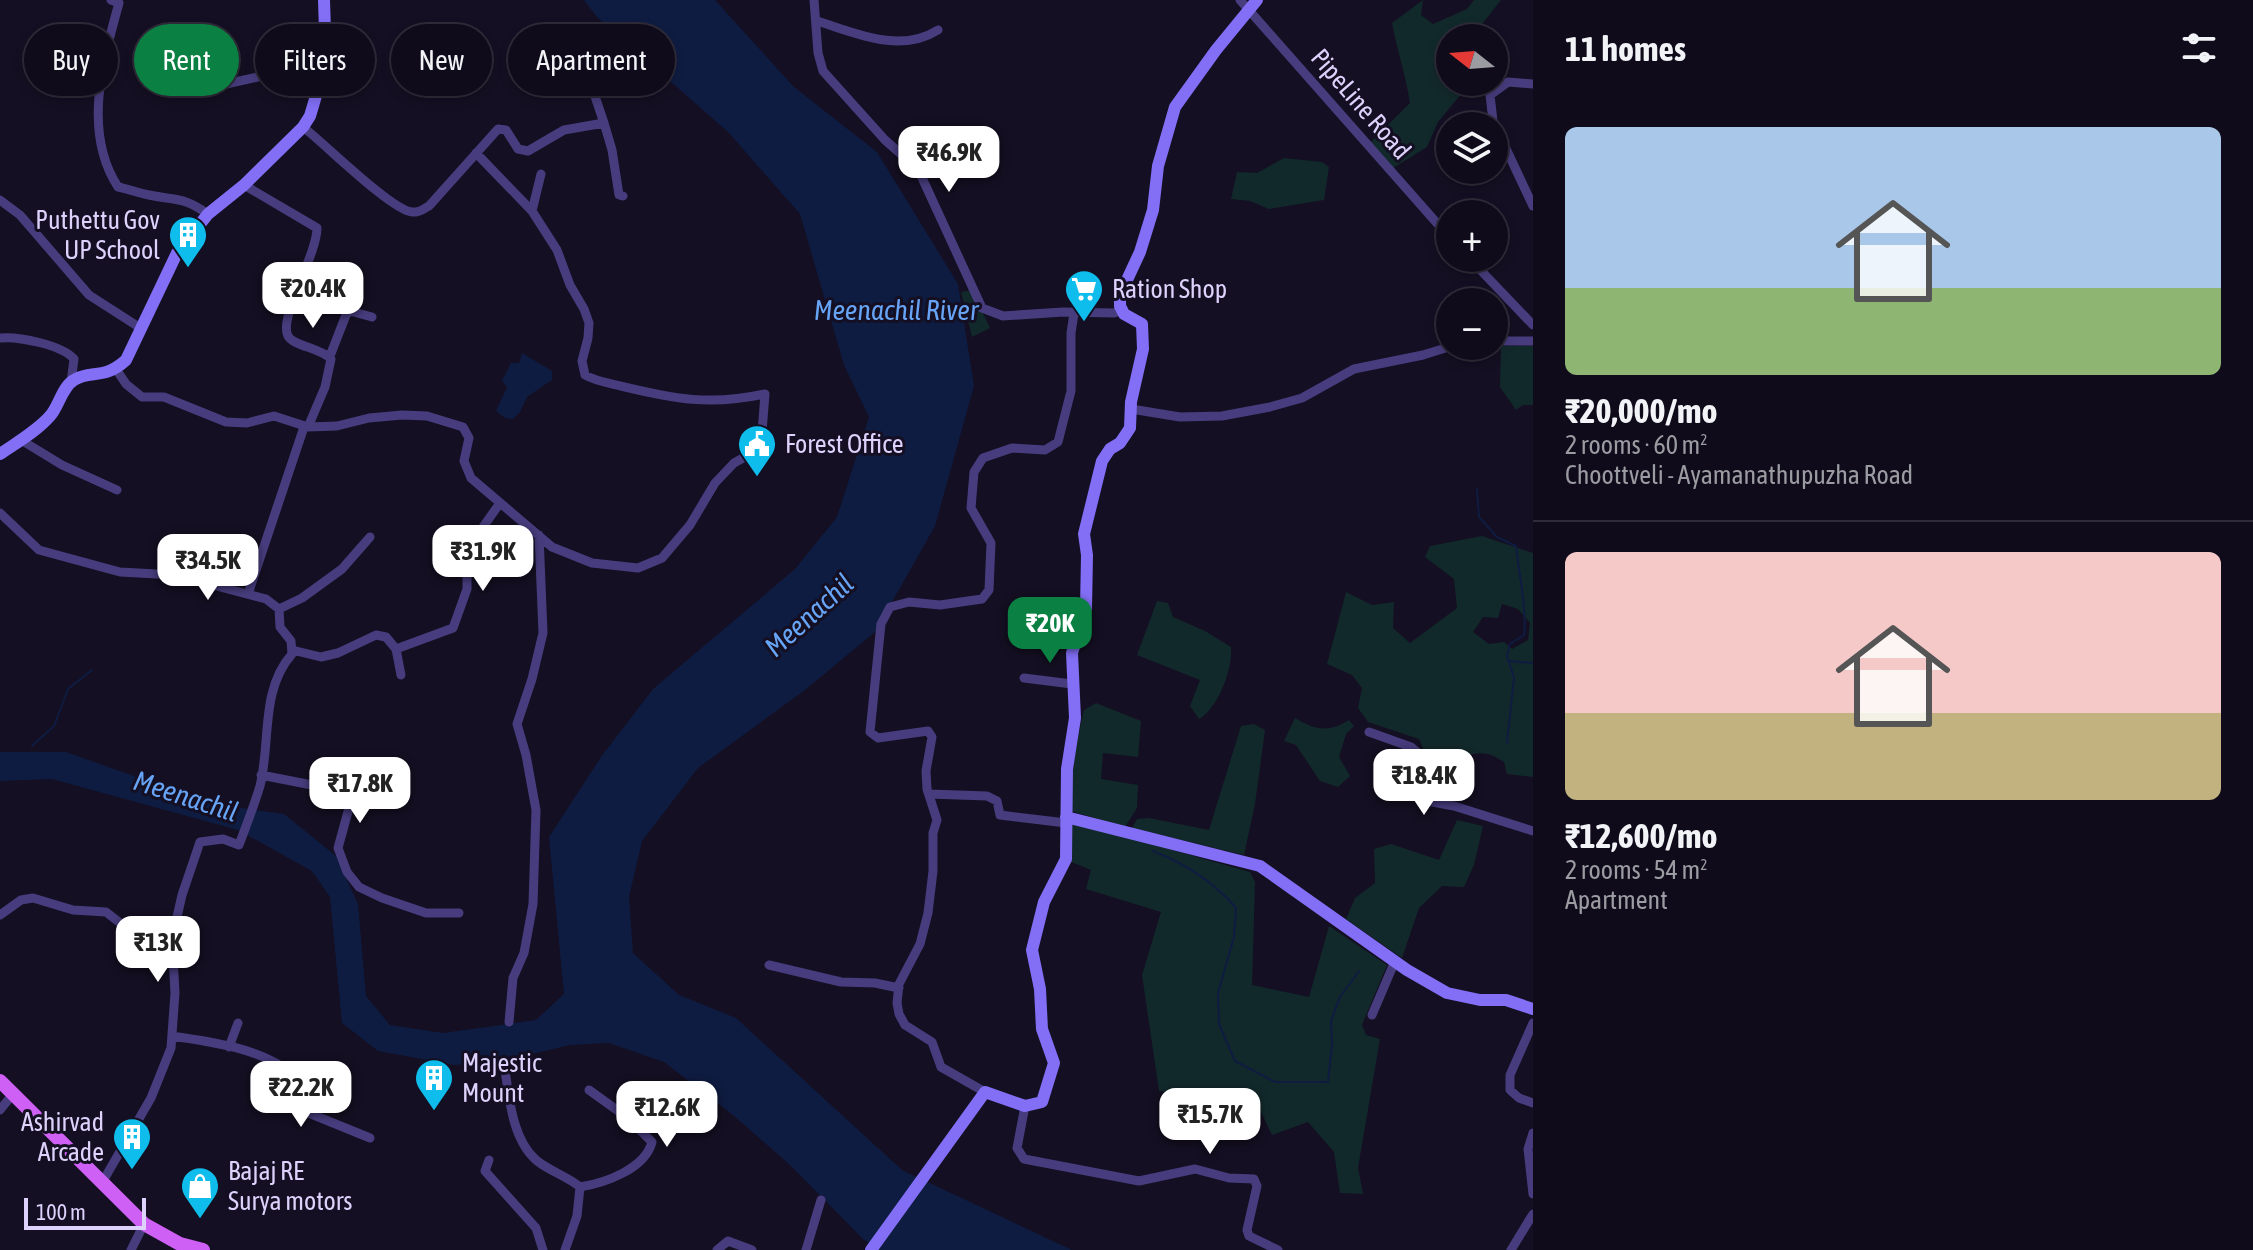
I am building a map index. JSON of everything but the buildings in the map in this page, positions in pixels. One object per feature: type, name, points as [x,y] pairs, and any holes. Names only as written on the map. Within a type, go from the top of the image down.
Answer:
[{"type":"main road","points":[[324,0],[325,24]]},
{"type":"main road","points":[[871,1250],[985,1092],[1025,1106],[1042,1102],[1054,1063],[1042,1029],[1040,989],[1032,950],[1044,902],[1066,859],[1067,769],[1075,718],[1072,653],[1086,608],[1087,555],[1084,534],[1102,461],[1130,428],[1144,334],[1142,324],[1122,310],[1120,295],[1140,252],[1153,210],[1158,166],[1175,107],[1248,3]]},
{"type":"main road","points":[[0,454],[50,416],[71,382],[78,378],[103,375],[126,360],[177,253],[208,214],[244,185],[303,127],[317,96]]},
{"type":"main road","points":[[1066,820],[1260,866],[1395,961],[1447,993],[1480,1000],[1506,1000],[1533,1009]]},
{"type":"main road","points":[[0,1081],[144,1224],[180,1244],[203,1250]]},
{"type":"street","points":[[814,0],[818,53],[823,71],[876,130],[918,169],[982,308],[1003,316],[1114,313],[1122,310]]},
{"type":"street","points":[[117,1],[105,53],[97,132],[110,176],[118,187],[191,202],[208,214]]},
{"type":"street","name":"PipeLine Road","points":[[1248,3],[1436,222]]},
{"type":"street","points":[[817,21],[871,38],[898,42],[928,37],[938,30]]},
{"type":"street","points":[[1533,84],[1508,82],[1490,95],[1493,121],[1533,206]]},
{"type":"street","points":[[595,96],[612,150],[616,189],[623,196]]},
{"type":"street","points":[[303,127],[342,162],[407,212],[417,213],[429,206],[502,128],[518,149],[528,151],[564,130],[604,123]]},
{"type":"street","points":[[116,369],[126,384],[142,397],[164,397],[226,422],[247,423],[274,416],[306,427],[337,426],[369,418],[402,415],[427,416],[463,427],[469,438],[464,461],[471,478],[552,547],[592,563],[638,568],[662,558],[690,525],[715,483],[734,463],[752,453],[762,432],[765,394],[730,401],[688,400],[585,375],[582,361],[589,323],[557,250],[532,211],[476,153]]},
{"type":"street","points":[[532,211],[541,174]]},
{"type":"street","points":[[244,185],[317,228],[313,255],[288,314],[286,327],[288,337],[293,341],[330,356]]},
{"type":"street","points":[[0,200],[20,215],[89,295],[142,329]]},
{"type":"street","points":[[1482,272],[1533,325]]},
{"type":"street","points":[[248,594],[306,427],[325,387],[330,356],[346,315],[350,311],[372,317]]},
{"type":"street","points":[[985,1092],[941,1067],[932,1042],[905,1025],[899,1014],[899,988],[920,944],[928,913],[933,833],[937,820],[926,771],[932,737],[928,731],[878,738],[870,732],[881,624],[890,607],[909,602],[940,605],[982,599],[989,590],[991,543],[971,508],[974,472],[983,458],[1012,448],[1045,450],[1058,442],[1071,391],[1074,313]]},
{"type":"street","points":[[0,338],[25,340],[70,354],[74,359],[71,382]]},
{"type":"street","points":[[1508,341],[1533,341]]},
{"type":"street","points":[[1131,409],[1180,417],[1222,416],[1270,407],[1302,398],[1354,369],[1436,351]]},
{"type":"street","points":[[21,440],[62,465],[117,490]]},
{"type":"street","points":[[396,649],[453,628],[467,589],[463,563],[466,551],[500,503]]},
{"type":"street","points":[[0,513],[39,550],[120,572],[175,575],[266,599],[279,609],[280,627],[291,641],[292,654],[282,666],[270,697],[261,775],[239,845],[223,839],[200,842],[182,895],[172,939],[175,993],[171,1048],[151,1098],[103,1181]]},
{"type":"street","points":[[509,1022],[513,978],[524,953],[533,904],[536,810],[517,724],[543,633],[540,622],[539,535]]},
{"type":"street","points":[[279,609],[302,598],[342,569],[370,537]]},
{"type":"street","points":[[292,650],[321,657],[338,653],[376,635],[386,637],[396,649],[401,675]]},
{"type":"street","points":[[1024,678],[1072,684]]},
{"type":"street","points":[[1369,732],[1417,752],[1414,785],[1416,794],[1422,800],[1454,806],[1533,831]]},
{"type":"street","points":[[261,775],[322,787],[346,788],[350,794],[349,808],[338,848],[347,872],[359,887],[426,913],[459,913]]},
{"type":"street","points":[[929,794],[987,796],[997,801],[1000,815],[1066,820]]},
{"type":"street","points":[[0,915],[21,900],[33,898],[73,910],[106,912],[133,933],[172,939]]},
{"type":"street","points":[[1372,1015],[1395,961]]},
{"type":"street","points":[[769,965],[841,982],[875,983],[899,988]]},
{"type":"street","points":[[229,1047],[238,1023]]},
{"type":"street","points":[[1533,1023],[1510,1075],[1510,1090],[1519,1098],[1533,1103]]},
{"type":"street","points":[[172,1036],[262,1057],[287,1070],[291,1079],[287,1098],[289,1105],[370,1138]]},
{"type":"street","points":[[504,1063],[511,1103],[526,1148],[535,1159],[580,1187],[597,1184],[640,1163],[652,1142],[628,1118],[589,1090]]},
{"type":"street","points":[[0,1110],[13,1094]]},
{"type":"street","points":[[1025,1106],[1017,1148],[1024,1159],[1139,1181],[1195,1169],[1229,1178],[1254,1179],[1257,1186],[1247,1230],[1249,1236],[1278,1250]]},
{"type":"street","points":[[1533,1133],[1528,1149],[1533,1194]]},
{"type":"street","points":[[489,1160],[485,1171],[536,1228],[543,1250]]},
{"type":"street","points":[[565,1250],[577,1216],[580,1187]]},
{"type":"street","points":[[806,1250],[821,1200]]},
{"type":"street","points":[[1511,1250],[1533,1214]]},
{"type":"street","points":[[131,1250],[144,1224]]},
{"type":"street","points":[[717,1250],[728,1241],[752,1250]]},
{"type":"green space","points":[[1423,0],[1421,15],[1433,24],[1467,9],[1474,0],[1501,0],[1482,24],[1436,24],[1436,96],[1459,96],[1446,112],[1436,112],[1436,127],[1427,147],[1393,168],[1370,143],[1410,103],[1392,23]]},
{"type":"green space","points":[[1284,158],[1322,162],[1329,167],[1324,200],[1269,209],[1250,201],[1231,199],[1237,172],[1257,173]]},
{"type":"green space","points":[[972,290],[990,328],[972,337],[961,292]]},
{"type":"green space","points":[[1508,346],[1533,346],[1533,405],[1523,405],[1516,410],[1500,387],[1501,360],[1508,360]]},
{"type":"green space","points":[[1482,536],[1533,553],[1533,777],[1507,774],[1504,762],[1490,755],[1465,756],[1460,767],[1455,802],[1424,795],[1424,754],[1419,739],[1368,722],[1358,708],[1362,688],[1352,675],[1327,664],[1346,592],[1372,605],[1394,602],[1393,628],[1410,643],[1457,608],[1454,579],[1425,557],[1430,546]],"holes":[[[1502,604],[1518,609],[1530,623],[1528,640],[1512,649],[1504,642],[1489,644],[1473,632],[1483,617],[1498,618]]]},
{"type":"green space","points":[[1157,601],[1168,603],[1173,617],[1231,647],[1230,666],[1223,687],[1206,714],[1199,719],[1190,706],[1200,680],[1137,655]]},
{"type":"green space","points":[[1096,703],[1141,721],[1138,757],[1103,753],[1101,779],[1138,785],[1137,808],[1125,827],[1071,811],[1074,760],[1084,710]]},
{"type":"green space","points":[[1295,718],[1322,728],[1335,727],[1349,720],[1354,726],[1346,734],[1339,757],[1350,776],[1338,787],[1320,781],[1296,745],[1284,741]]},
{"type":"green space","points":[[1254,724],[1265,730],[1244,855],[1132,828],[1137,819],[1149,818],[1209,830],[1241,726]]},
{"type":"green space","points":[[1457,820],[1483,826],[1474,865],[1464,887],[1442,886],[1419,908],[1402,958],[1346,919],[1355,898],[1375,883],[1374,849],[1391,844],[1439,860]]},
{"type":"green space","points":[[1073,822],[1250,872],[1255,882],[1252,985],[1309,997],[1329,926],[1387,965],[1362,1025],[1366,1035],[1380,1039],[1358,1168],[1363,1194],[1340,1193],[1334,1152],[1308,1122],[1272,1135],[1260,1110],[1159,1091],[1142,975],[1161,912],[1086,889],[1091,870],[1069,861],[1069,826]]},
{"type":"water","name":"Meenachil River","points":[[584,0],[715,0],[794,87],[877,152],[958,284],[974,386],[935,526],[875,632],[805,690],[698,768],[642,841],[629,897],[633,953],[679,995],[736,1018],[902,1170],[1072,1250],[880,1250],[864,1240],[790,1165],[733,1115],[664,1062],[609,1043],[570,1045],[455,1065],[378,1051],[342,1023],[330,897],[312,871],[238,830],[52,779],[0,781],[0,752],[66,752],[213,804],[284,814],[336,856],[358,904],[366,996],[390,1025],[443,1033],[536,1020],[564,994],[549,837],[601,757],[653,689],[795,569],[837,517],[869,417],[844,365],[800,214],[728,132],[675,85],[675,24],[605,24]]},
{"type":"water","points":[[522,353],[552,371],[552,380],[527,397],[513,419],[505,418],[496,411],[507,387],[502,381],[511,363],[519,363]]},
{"type":"waterway","points":[[1477,489],[1479,517],[1497,537],[1516,546],[1522,592],[1524,635],[1510,644],[1507,656],[1514,678],[1507,743]]},
{"type":"waterway","points":[[1510,661],[1533,663]]},
{"type":"waterway","points":[[32,746],[54,726],[68,689],[92,670]]},
{"type":"waterway","points":[[1153,851],[1198,874],[1236,908],[1234,937],[1218,993],[1219,1024],[1235,1061],[1275,1082],[1328,1082],[1331,1021],[1340,997],[1359,971]]},
{"type":"place","name":"Puthettu Gov UP School","points":[[188,269]]},
{"type":"place","name":"Ration Shop","points":[[1084,323]]},
{"type":"place","name":"Forest Office","points":[[757,478]]},
{"type":"place","name":"Majestic Mount","points":[[434,1112]]},
{"type":"place","name":"Ashirvad Arcade","points":[[132,1171]]},
{"type":"place","name":"Bajaj RE Surya motors","points":[[200,1220]]},
{"type":"water label","name":"Meenachil","points":[[809,615]]},
{"type":"water label","name":"Meenachil","points":[[186,796]]}]
